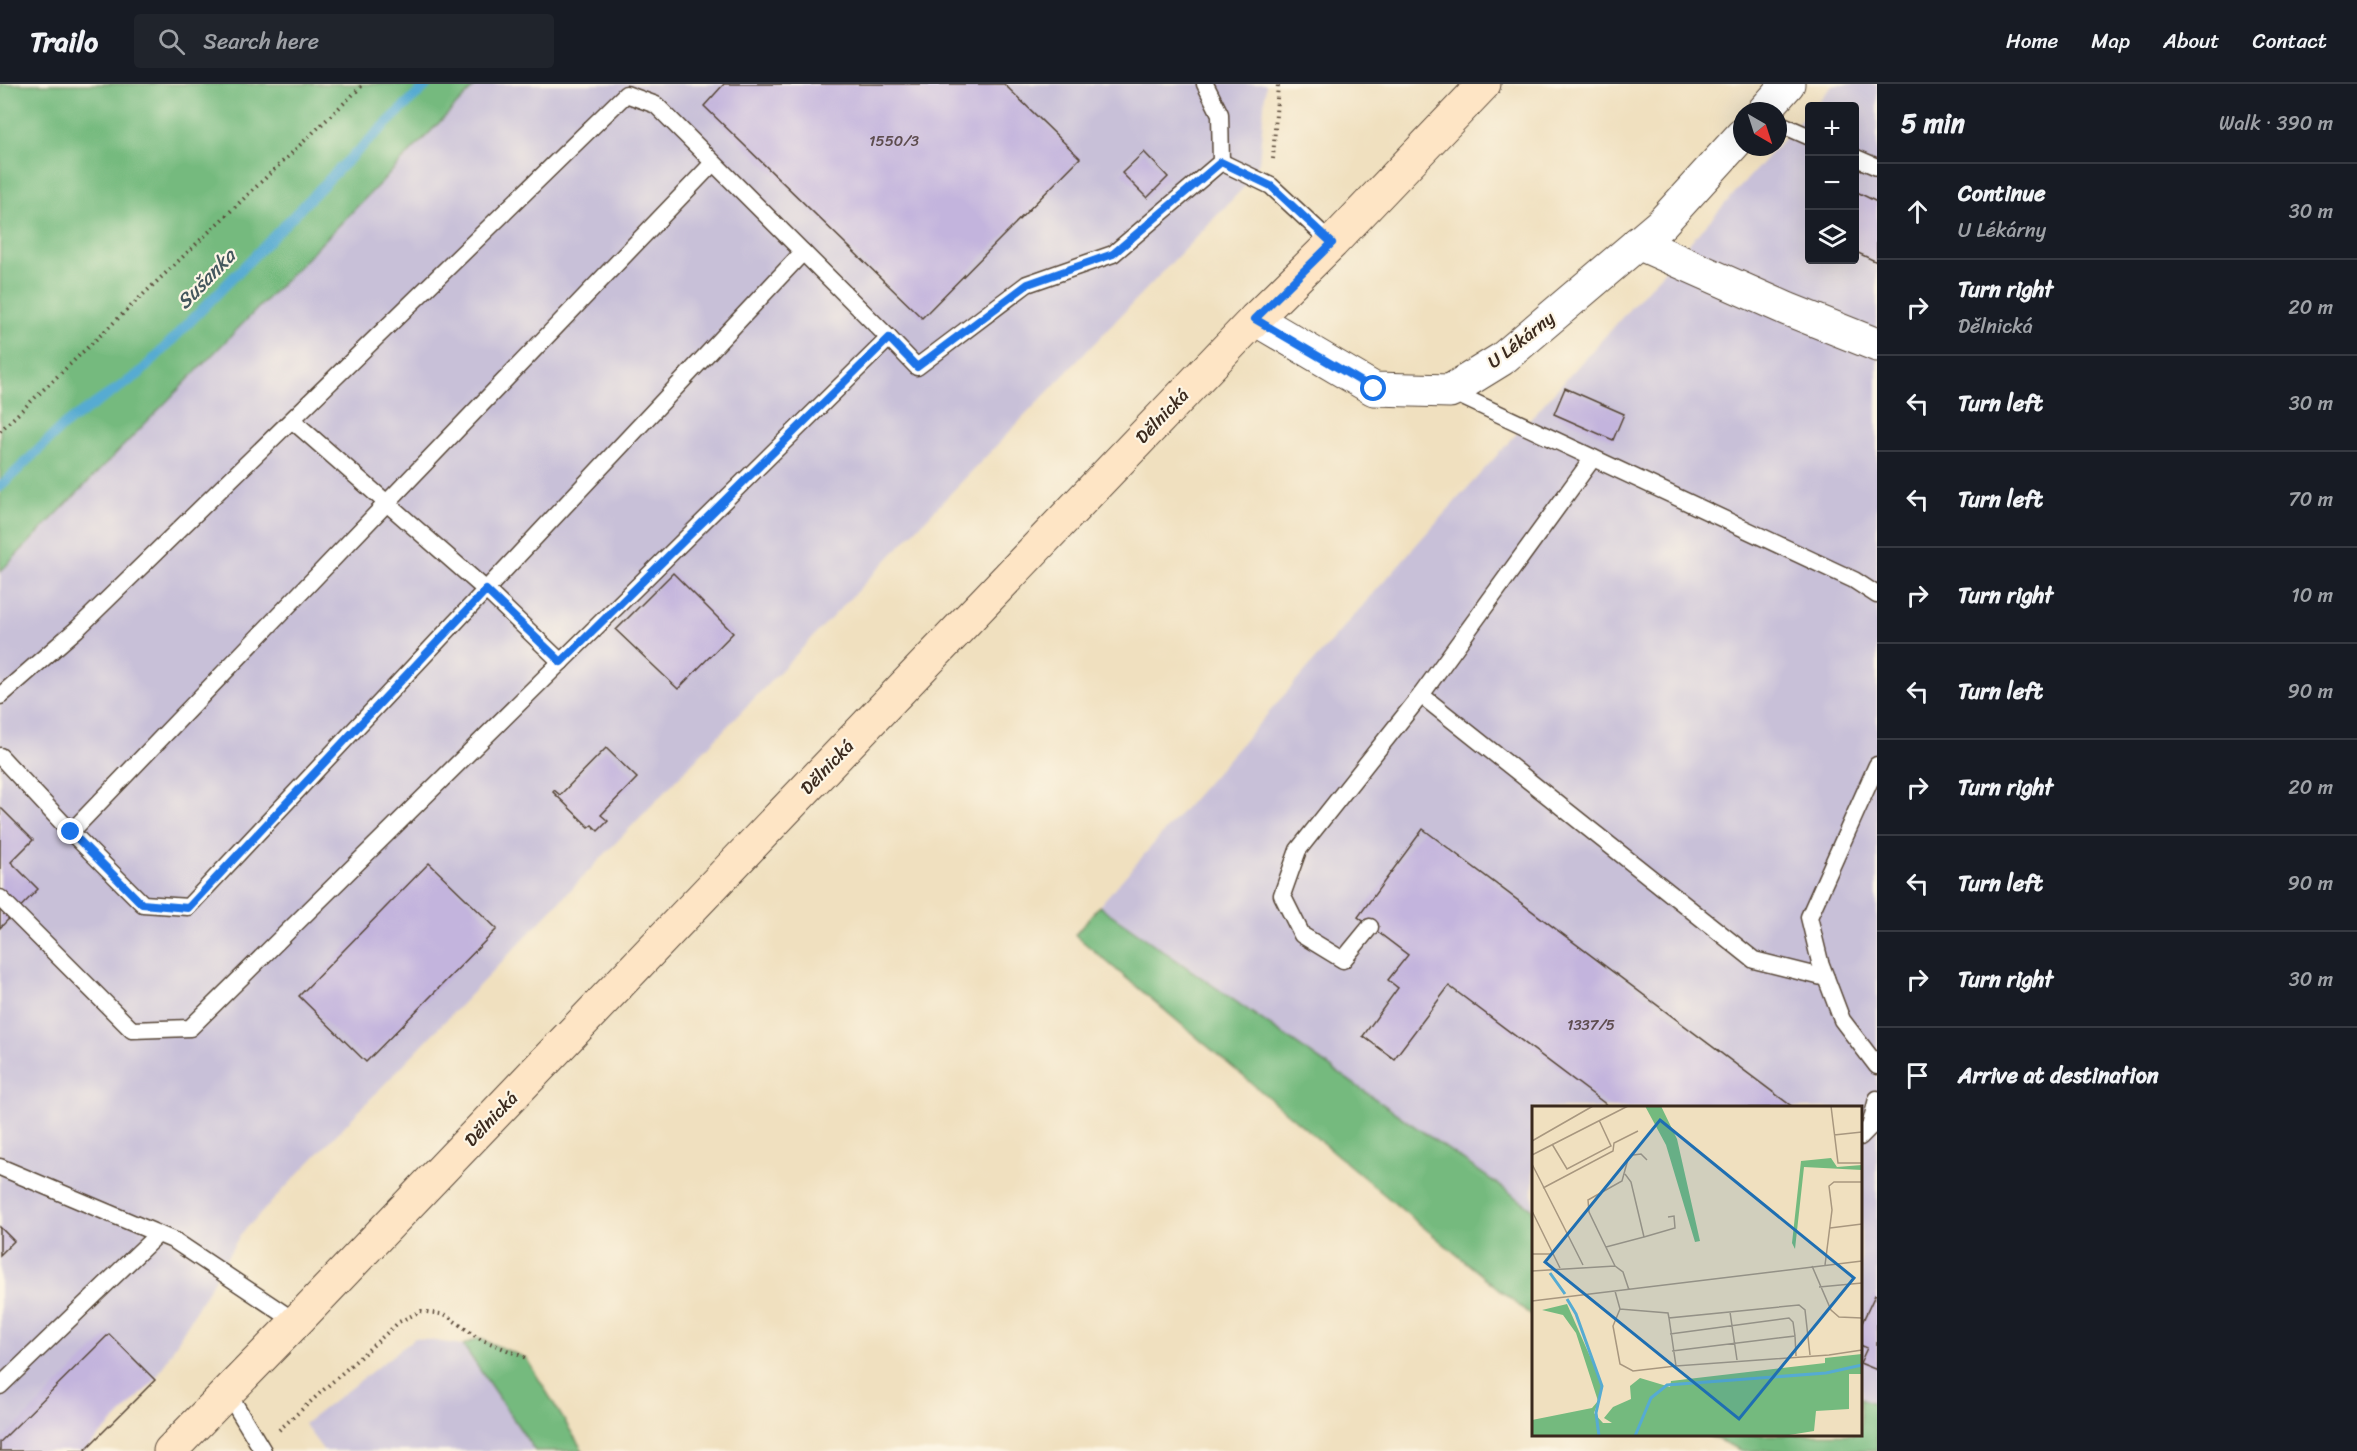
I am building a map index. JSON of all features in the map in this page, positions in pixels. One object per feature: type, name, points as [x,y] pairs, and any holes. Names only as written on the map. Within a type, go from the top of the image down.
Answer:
[{"type":"main road","name":"Dělnická","points":[[171,1451],[1483,84]]},
{"type":"street","points":[[1772,102],[1788,84]]},
{"type":"street","name":"U Lékárny","points":[[1450,391],[1502,359],[1662,223],[1733,145]]},
{"type":"street","points":[[1638,243],[1787,309],[1877,345]]},
{"type":"street","points":[[1255,319],[1374,389],[1450,391]]},
{"type":"lane","points":[[1205,84],[1220,114],[1221,162]]},
{"type":"lane","points":[[0,696],[77,630],[631,89],[656,105],[917,367],[1028,284],[1113,254],[1221,162]]},
{"type":"lane","points":[[1787,127],[1805,135]]},
{"type":"lane","points":[[1859,158],[1875,163]]},
{"type":"lane","points":[[71,832],[713,162]]},
{"type":"lane","points":[[1221,162],[1271,186],[1332,243]]},
{"type":"lane","points":[[0,756],[142,904],[188,908],[803,252]]},
{"type":"lane","points":[[0,898],[132,1030],[190,1028],[889,338]]},
{"type":"lane","points":[[1450,391],[1854,580],[1877,595]]},
{"type":"lane","points":[[292,420],[486,590],[561,662]]},
{"type":"lane","points":[[1370,927],[1343,960],[1302,934],[1282,896],[1298,850],[1421,695],[1593,458]]},
{"type":"lane","points":[[1421,695],[1754,960],[1826,978]]},
{"type":"lane","points":[[1877,765],[1809,917],[1826,978],[1842,1020],[1877,1066]]},
{"type":"lane","points":[[1862,1135],[1870,1127],[1877,1099]]},
{"type":"lane","points":[[0,1167],[175,1241],[296,1322]]},
{"type":"lane","points":[[0,1386],[158,1234]]},
{"type":"lane","points":[[228,1393],[261,1449]]},
{"type":"path","points":[[0,431],[364,84]]},
{"type":"path","points":[[1271,186],[1278,84]]},
{"type":"path","points":[[261,1449],[399,1322],[421,1311],[446,1315],[478,1338],[526,1358]]},
{"type":"shaded area","points":[[477,84],[1266,84],[1259,162],[1246,185],[240,1235],[155,1380],[84,1451],[0,1451],[0,572]]},
{"type":"shaded area","points":[[1834,84],[1877,84],[1877,1405],[1862,1398],[1862,1106],[1532,1106],[1532,1208],[1099,906],[1423,537],[1768,156],[1787,156],[1787,135],[1805,115],[1805,264],[1859,264],[1859,102],[1818,102]]},
{"type":"shaded area","points":[[415,1338],[463,1345],[535,1451],[324,1451],[304,1424]]},
{"type":"green space","points":[[0,84],[477,84],[0,572]]},
{"type":"green space","points":[[1099,906],[1532,1208],[1532,1316],[1411,1217],[1075,935]]},
{"type":"green space","points":[[478,1338],[526,1358],[583,1451],[535,1451],[463,1345]]},
{"type":"green space","points":[[1862,1398],[1877,1405],[1877,1451],[1743,1451],[1709,1436],[1862,1436]]},
{"type":"building","points":[[724,84],[1004,84],[1080,158],[922,318],[704,106]]},
{"type":"building","points":[[1144,152],[1168,177],[1147,198],[1122,173]]},
{"type":"building","points":[[1859,193],[1877,202],[1877,262],[1859,253]]},
{"type":"building","points":[[1565,388],[1624,414],[1613,440],[1554,414]]},
{"type":"building","points":[[673,573],[733,633],[678,689],[616,630]]},
{"type":"building","points":[[606,748],[637,778],[601,815],[608,821],[598,831],[592,825],[589,827],[553,792],[554,790],[560,795]]},
{"type":"building","points":[[0,807],[33,840],[11,862],[38,889],[0,928]]},
{"type":"building","points":[[1423,829],[1791,1106],[1608,1106],[1449,986],[1394,1059],[1363,1036],[1398,988],[1388,980],[1408,955],[1358,917]]},
{"type":"building","points":[[429,863],[497,929],[366,1062],[299,996]]},
{"type":"building","points":[[0,1227],[14,1241],[0,1255]]},
{"type":"building","points":[[1875,1295],[1877,1296],[1877,1370],[1862,1364],[1867,1348],[1862,1346],[1862,1323]]},
{"type":"building","points":[[109,1334],[155,1380],[84,1451],[0,1451],[0,1442]]},
{"type":"waterway","name":"Sušanka","points":[[0,487],[64,425],[139,374],[341,167],[428,84]]},
{"type":"route","points":[[71,832],[142,904],[188,908],[486,590],[561,662],[889,338],[917,367],[1028,284],[1113,254],[1221,162],[1271,186],[1332,243],[1255,319],[1374,389]]}]
